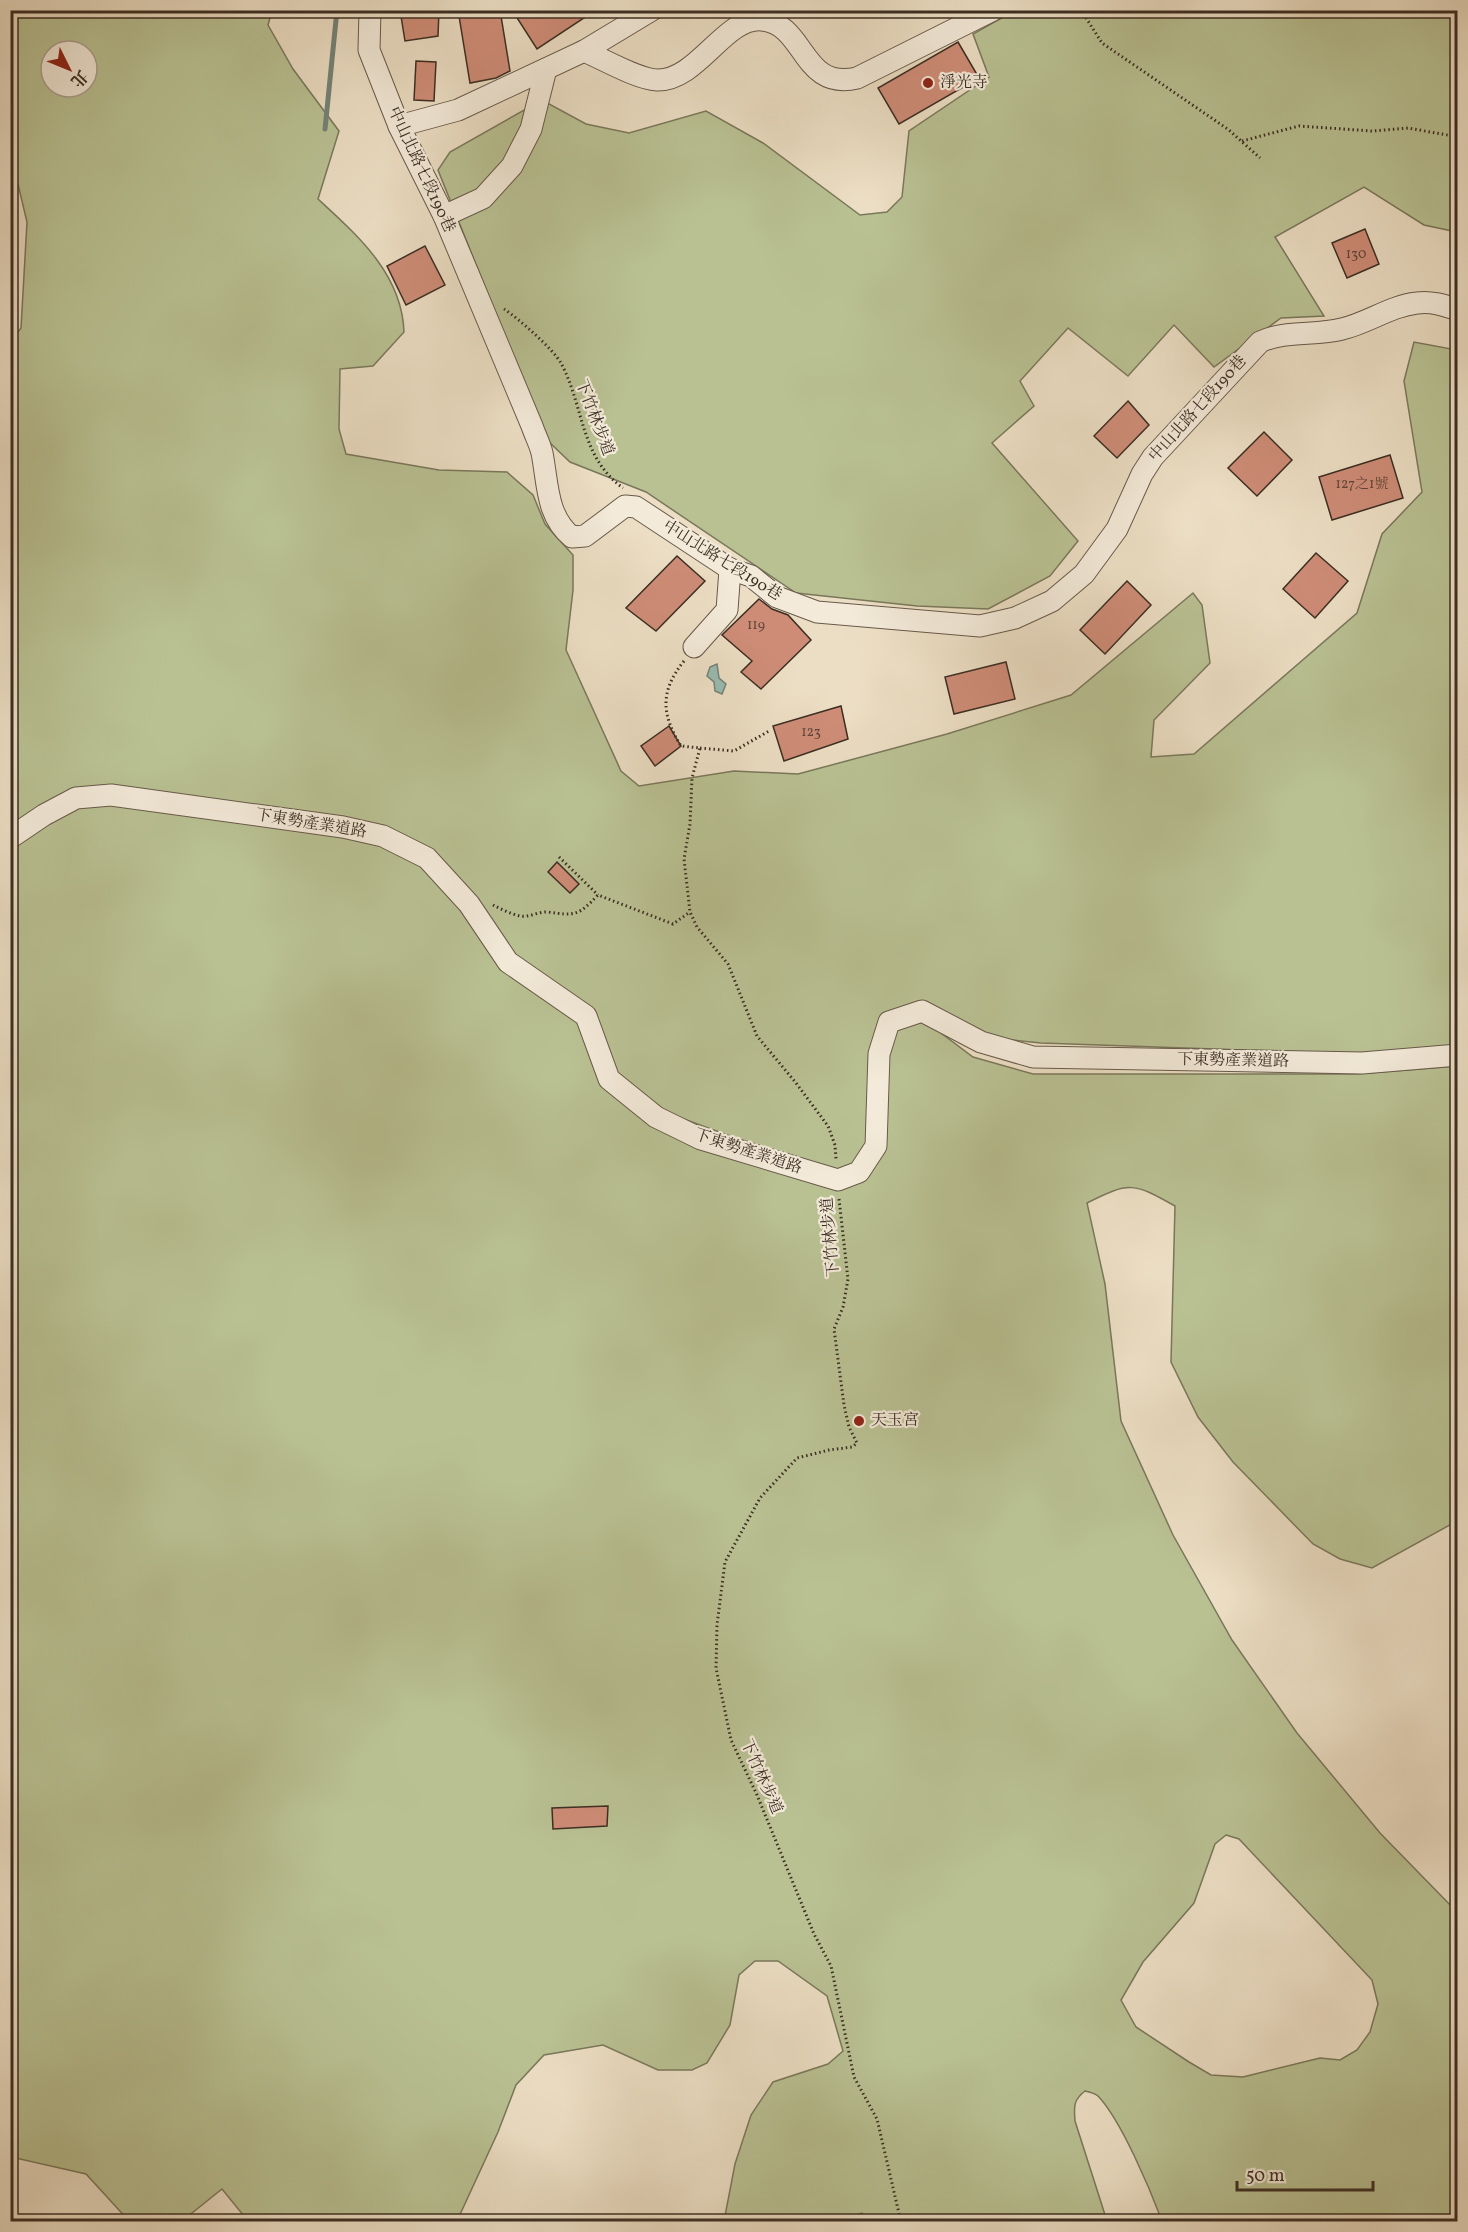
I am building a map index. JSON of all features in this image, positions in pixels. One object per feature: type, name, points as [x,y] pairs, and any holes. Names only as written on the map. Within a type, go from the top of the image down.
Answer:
[{"type":"street","name":"中山北路七段190巷","points":[[370,10],[369,50],[399,126],[444,216],[542,452],[546,493],[563,529],[572,537],[585,536],[625,506],[636,507],[730,569],[752,576],[777,597],[817,612],[980,626],[1015,618],[1052,601],[1084,574],[1117,529],[1142,474],[1153,457],[1260,342],[1272,336],[1345,329],[1400,306],[1416,303],[1434,302],[1458,310]]},
{"type":"street","points":[[399,126],[458,110],[584,51],[652,10]]},
{"type":"street","points":[[584,51],[642,76],[655,80],[668,79],[695,63],[742,23],[760,20],[776,24],[822,75],[844,81],[856,78],[993,10]]},
{"type":"street","points":[[444,216],[483,198],[512,166],[531,129],[546,69]]},
{"type":"street","points":[[694,647],[727,610],[730,569]]},
{"type":"street","name":"下東勢產業道路","points":[[10,838],[44,814],[76,798],[111,795],[343,828],[383,836],[427,858],[469,904],[508,962],[586,1016],[609,1078],[656,1117],[701,1139],[838,1180],[858,1172],[876,1146],[879,1054],[889,1022],[922,1011],[981,1042],[1034,1057],[1362,1063],[1458,1055]]},
{"type":"path","points":[[1081,10],[1102,42],[1242,141],[1260,158]]},
{"type":"path","points":[[1242,141],[1299,126],[1372,131],[1408,128],[1458,137]]},
{"type":"path","name":"下竹林步道","points":[[502,308],[516,317],[560,361],[595,459],[607,476],[628,491]]},
{"type":"path","points":[[694,647],[676,671],[665,704],[669,726],[681,746],[734,751],[769,731]]},
{"type":"path","name":"下竹林步道","points":[[700,748],[692,778],[690,824],[684,859],[690,912],[698,927],[728,964],[757,1036],[828,1126],[835,1145],[848,1279],[843,1307],[834,1329],[844,1405],[849,1426],[857,1443],[852,1447],[797,1458],[760,1498],[725,1562],[717,1625],[716,1668],[731,1740],[758,1795],[814,1934],[831,1966],[854,2077],[877,2119],[901,2222]]},
{"type":"path","points":[[559,857],[598,895],[672,924],[690,912]]},
{"type":"path","points":[[486,903],[521,916],[547,912],[560,916],[573,915],[585,909],[598,895]]},
{"type":"green space","points":[[10,11],[272,11],[268,25],[293,69],[339,131],[318,199],[348,227],[375,258],[395,292],[401,311],[404,332],[373,366],[340,369],[339,429],[346,454],[439,470],[507,472],[533,495],[545,524],[573,555],[573,590],[566,650],[621,771],[639,786],[734,771],[798,774],[947,734],[1071,695],[1193,593],[1202,605],[1210,663],[1154,720],[1151,757],[1194,754],[1357,613],[1382,534],[1422,492],[1404,381],[1414,342],[1457,350],[1457,1046],[1363,1054],[1041,1043],[983,1037],[921,1004],[885,1017],[871,1142],[853,1168],[832,1173],[659,1110],[615,1073],[591,1009],[512,956],[432,852],[114,789],[11,830],[10,343],[21,328],[27,222],[11,155]]},
{"type":"green space","points":[[1014,11],[1457,11],[1457,232],[1424,225],[1364,187],[1275,237],[1324,316],[1281,318],[1214,367],[1174,325],[1128,376],[1068,328],[1020,381],[1034,406],[992,443],[1078,541],[1050,576],[988,609],[917,606],[796,593],[646,492],[570,462],[546,439],[438,170],[450,152],[542,100],[586,124],[629,133],[706,111],[763,143],[860,215],[887,212],[902,197],[909,131],[989,77],[973,34]]},
{"type":"green space","points":[[113,802],[378,843],[423,866],[457,905],[500,968],[579,1020],[651,1121],[862,1176],[884,1057],[893,1028],[921,1018],[973,1057],[1033,1074],[1356,1074],[1457,1066],[1457,1521],[1372,1568],[1340,1559],[1313,1544],[1233,1462],[1198,1417],[1171,1362],[1175,1206],[1150,1193],[1132,1188],[1113,1191],[1087,1203],[1105,1284],[1121,1421],[1173,1535],[1232,1640],[1297,1733],[1380,1833],[1457,1912],[1457,2212],[1419,2221],[1392,2222],[1352,2219],[1347,2222],[1162,2221],[1143,2174],[1116,2121],[1098,2096],[1085,2091],[1075,2104],[1075,2121],[1107,2221],[873,2222],[862,2213],[848,2217],[845,2221],[724,2221],[735,2164],[751,2115],[773,2082],[828,2064],[843,2051],[827,1996],[778,1961],[755,1961],[739,1975],[730,2025],[707,2063],[692,2070],[658,2070],[603,2045],[544,2055],[516,2085],[498,2132],[457,2221],[248,2221],[222,2189],[182,2221],[129,2221],[86,2174],[11,2157],[11,845],[76,806]],"holes":[[[1226,1835],[1239,1839],[1372,1980],[1378,2004],[1370,2032],[1357,2050],[1340,2060],[1320,2058],[1243,2077],[1211,2075],[1136,2027],[1121,2000],[1143,1962],[1194,1903],[1215,1844]]]},
{"type":"water","points":[[717,664],[719,678],[726,684],[722,694],[715,691],[714,682],[707,676],[710,667]]},
{"type":"building","points":[[400,10],[439,10],[438,36],[405,41]]},
{"type":"building","points":[[458,10],[500,10],[510,71],[496,78],[470,83]]},
{"type":"building","points":[[512,10],[596,10],[537,49]]},
{"type":"building","name":"淨光寺","points":[[958,42],[979,78],[899,124],[878,88]]},
{"type":"building","points":[[416,61],[436,62],[434,101],[414,100]]},
{"type":"building","points":[[1365,229],[1379,264],[1347,278],[1332,243]]},
{"type":"building","points":[[425,246],[445,285],[406,305],[387,266]]},
{"type":"building","points":[[1128,401],[1149,425],[1117,458],[1094,436]]},
{"type":"building","points":[[1264,432],[1292,460],[1257,496],[1228,468]]},
{"type":"building","points":[[1390,455],[1403,498],[1332,520],[1319,477]]},
{"type":"building","points":[[1316,553],[1348,581],[1315,618],[1283,589]]},
{"type":"building","points":[[677,556],[705,581],[656,631],[626,608]]},
{"type":"building","points":[[1127,581],[1151,605],[1105,654],[1080,630]]},
{"type":"building","points":[[759,599],[772,609],[788,615],[811,640],[761,689],[741,672],[752,661],[722,635]]},
{"type":"building","points":[[1006,662],[1015,699],[954,714],[945,677]]},
{"type":"building","points":[[841,706],[848,739],[784,761],[773,726]]},
{"type":"building","points":[[669,726],[681,746],[655,766],[641,746]]},
{"type":"building","points":[[557,862],[579,884],[570,893],[548,872]]},
{"type":"building","points":[[608,1806],[607,1826],[553,1829],[552,1808]]},
{"type":"waterway","points":[[325,129],[337,10]]},
{"type":"place","name":"淨光寺","points":[[928,83]]},
{"type":"place","name":"天玉宮","points":[[859,1421]]}]
